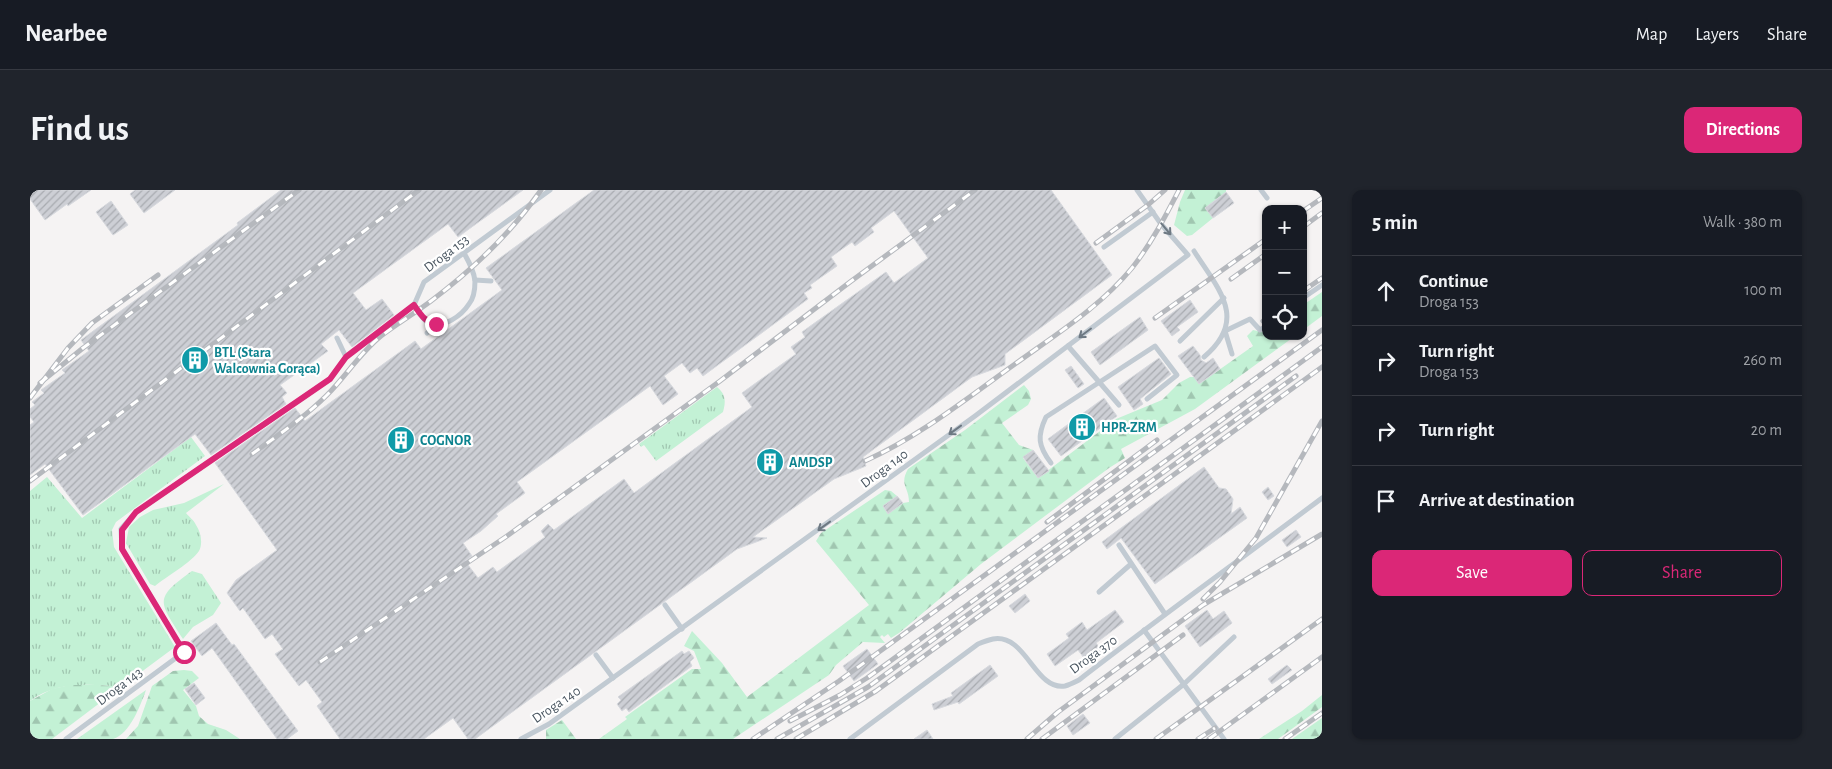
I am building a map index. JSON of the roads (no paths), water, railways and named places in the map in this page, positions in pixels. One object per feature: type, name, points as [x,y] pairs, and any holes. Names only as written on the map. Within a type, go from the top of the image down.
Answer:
[{"type":"lane","name":"Droga 153","points":[[184,652],[122,549],[122,530],[136,512],[330,379],[346,357],[414,305],[424,282],[550,190]]},
{"type":"lane","name":"Droga 140","points":[[522,739],[549,724],[959,428],[1188,255],[1153,212],[1138,190]]},
{"type":"lane","points":[[1261,190],[1267,198]]},
{"type":"lane","points":[[1104,247],[1153,212]]},
{"type":"lane","points":[[1194,251],[1224,298],[1227,313],[1225,331],[1217,346],[1204,357]]},
{"type":"lane","points":[[414,305],[424,319],[429,323],[436,324],[452,320],[469,304],[474,292],[475,280],[473,268],[464,252]]},
{"type":"lane","points":[[475,280],[491,280]]},
{"type":"lane","points":[[1307,295],[1322,285]]},
{"type":"lane","points":[[1180,341],[1224,298]]},
{"type":"lane","points":[[1225,331],[1250,319],[1260,330],[1262,329]]},
{"type":"lane","points":[[426,334],[436,324]]},
{"type":"lane","points":[[1225,331],[1232,354]]},
{"type":"lane","points":[[337,338],[346,357]]},
{"type":"lane","points":[[1068,346],[1119,405]]},
{"type":"lane","points":[[1051,463],[1043,453],[1040,441],[1040,429],[1046,417],[1154,346],[1177,375],[1147,399]]},
{"type":"lane","name":"Droga 370","points":[[850,739],[978,644],[994,639],[1010,642],[1022,652],[1042,676],[1053,684],[1064,686],[1079,680],[1322,498]]},
{"type":"lane","points":[[1118,545],[1165,614]]},
{"type":"lane","points":[[1099,592],[1131,564]]},
{"type":"lane","points":[[665,605],[682,629]]},
{"type":"lane","points":[[1144,630],[1224,739]]},
{"type":"lane","points":[[1114,739],[1184,684],[1234,636]]},
{"type":"lane","name":"Droga 143","points":[[66,739],[184,652]]},
{"type":"lane","points":[[596,655],[613,678]]},
{"type":"railway","points":[[40,383],[83,348],[299,190]]},
{"type":"railway","points":[[30,481],[419,190]]},
{"type":"railway","points":[[252,454],[291,426],[318,403],[381,336],[431,301],[491,250],[530,206],[541,190]]},
{"type":"railway","points":[[320,662],[507,536],[720,381],[975,190]]},
{"type":"railway","points":[[1096,243],[1148,205],[1165,190]]},
{"type":"railway","points":[[865,461],[924,429],[1091,308],[1119,282],[1139,259],[1179,190]]},
{"type":"railway","points":[[1307,208],[1322,198]]},
{"type":"railway","points":[[1307,224],[1322,213]]},
{"type":"railway","points":[[1155,318],[1262,242]]},
{"type":"railway","points":[[1231,279],[1262,257]]},
{"type":"railway","points":[[30,398],[68,348],[92,323],[158,275]]},
{"type":"railway","points":[[1307,288],[1322,278]]},
{"type":"railway","points":[[753,739],[839,681],[1322,330]]},
{"type":"railway","points":[[790,721],[840,695],[867,678],[1322,347]]},
{"type":"railway","points":[[796,739],[876,691],[1322,367]]},
{"type":"railway","points":[[777,739],[868,687],[1296,376]]},
{"type":"railway","points":[[1203,599],[1220,582],[1256,538],[1322,421]]},
{"type":"railway","points":[[1047,522],[1157,440]]},
{"type":"railway","points":[[1027,739],[1058,712],[1203,605],[1322,534]]},
{"type":"railway","points":[[1156,739],[1322,619]]},
{"type":"railway","points":[[1042,739],[1183,635]]},
{"type":"railway","points":[[1209,739],[1322,657]]},
{"type":"railway","points":[[1285,739],[1322,713]]},
{"type":"railway","points":[[1198,739],[1215,728]]},
{"type":"place","name":"BTL (Stara Walcownia Gorąca)","points":[[195,360]]},
{"type":"place","name":"HPR-ZRM","points":[[1082,427]]},
{"type":"place","name":"COGNOR","points":[[401,440]]},
{"type":"place","name":"AMDSP","points":[[770,462]]}]
